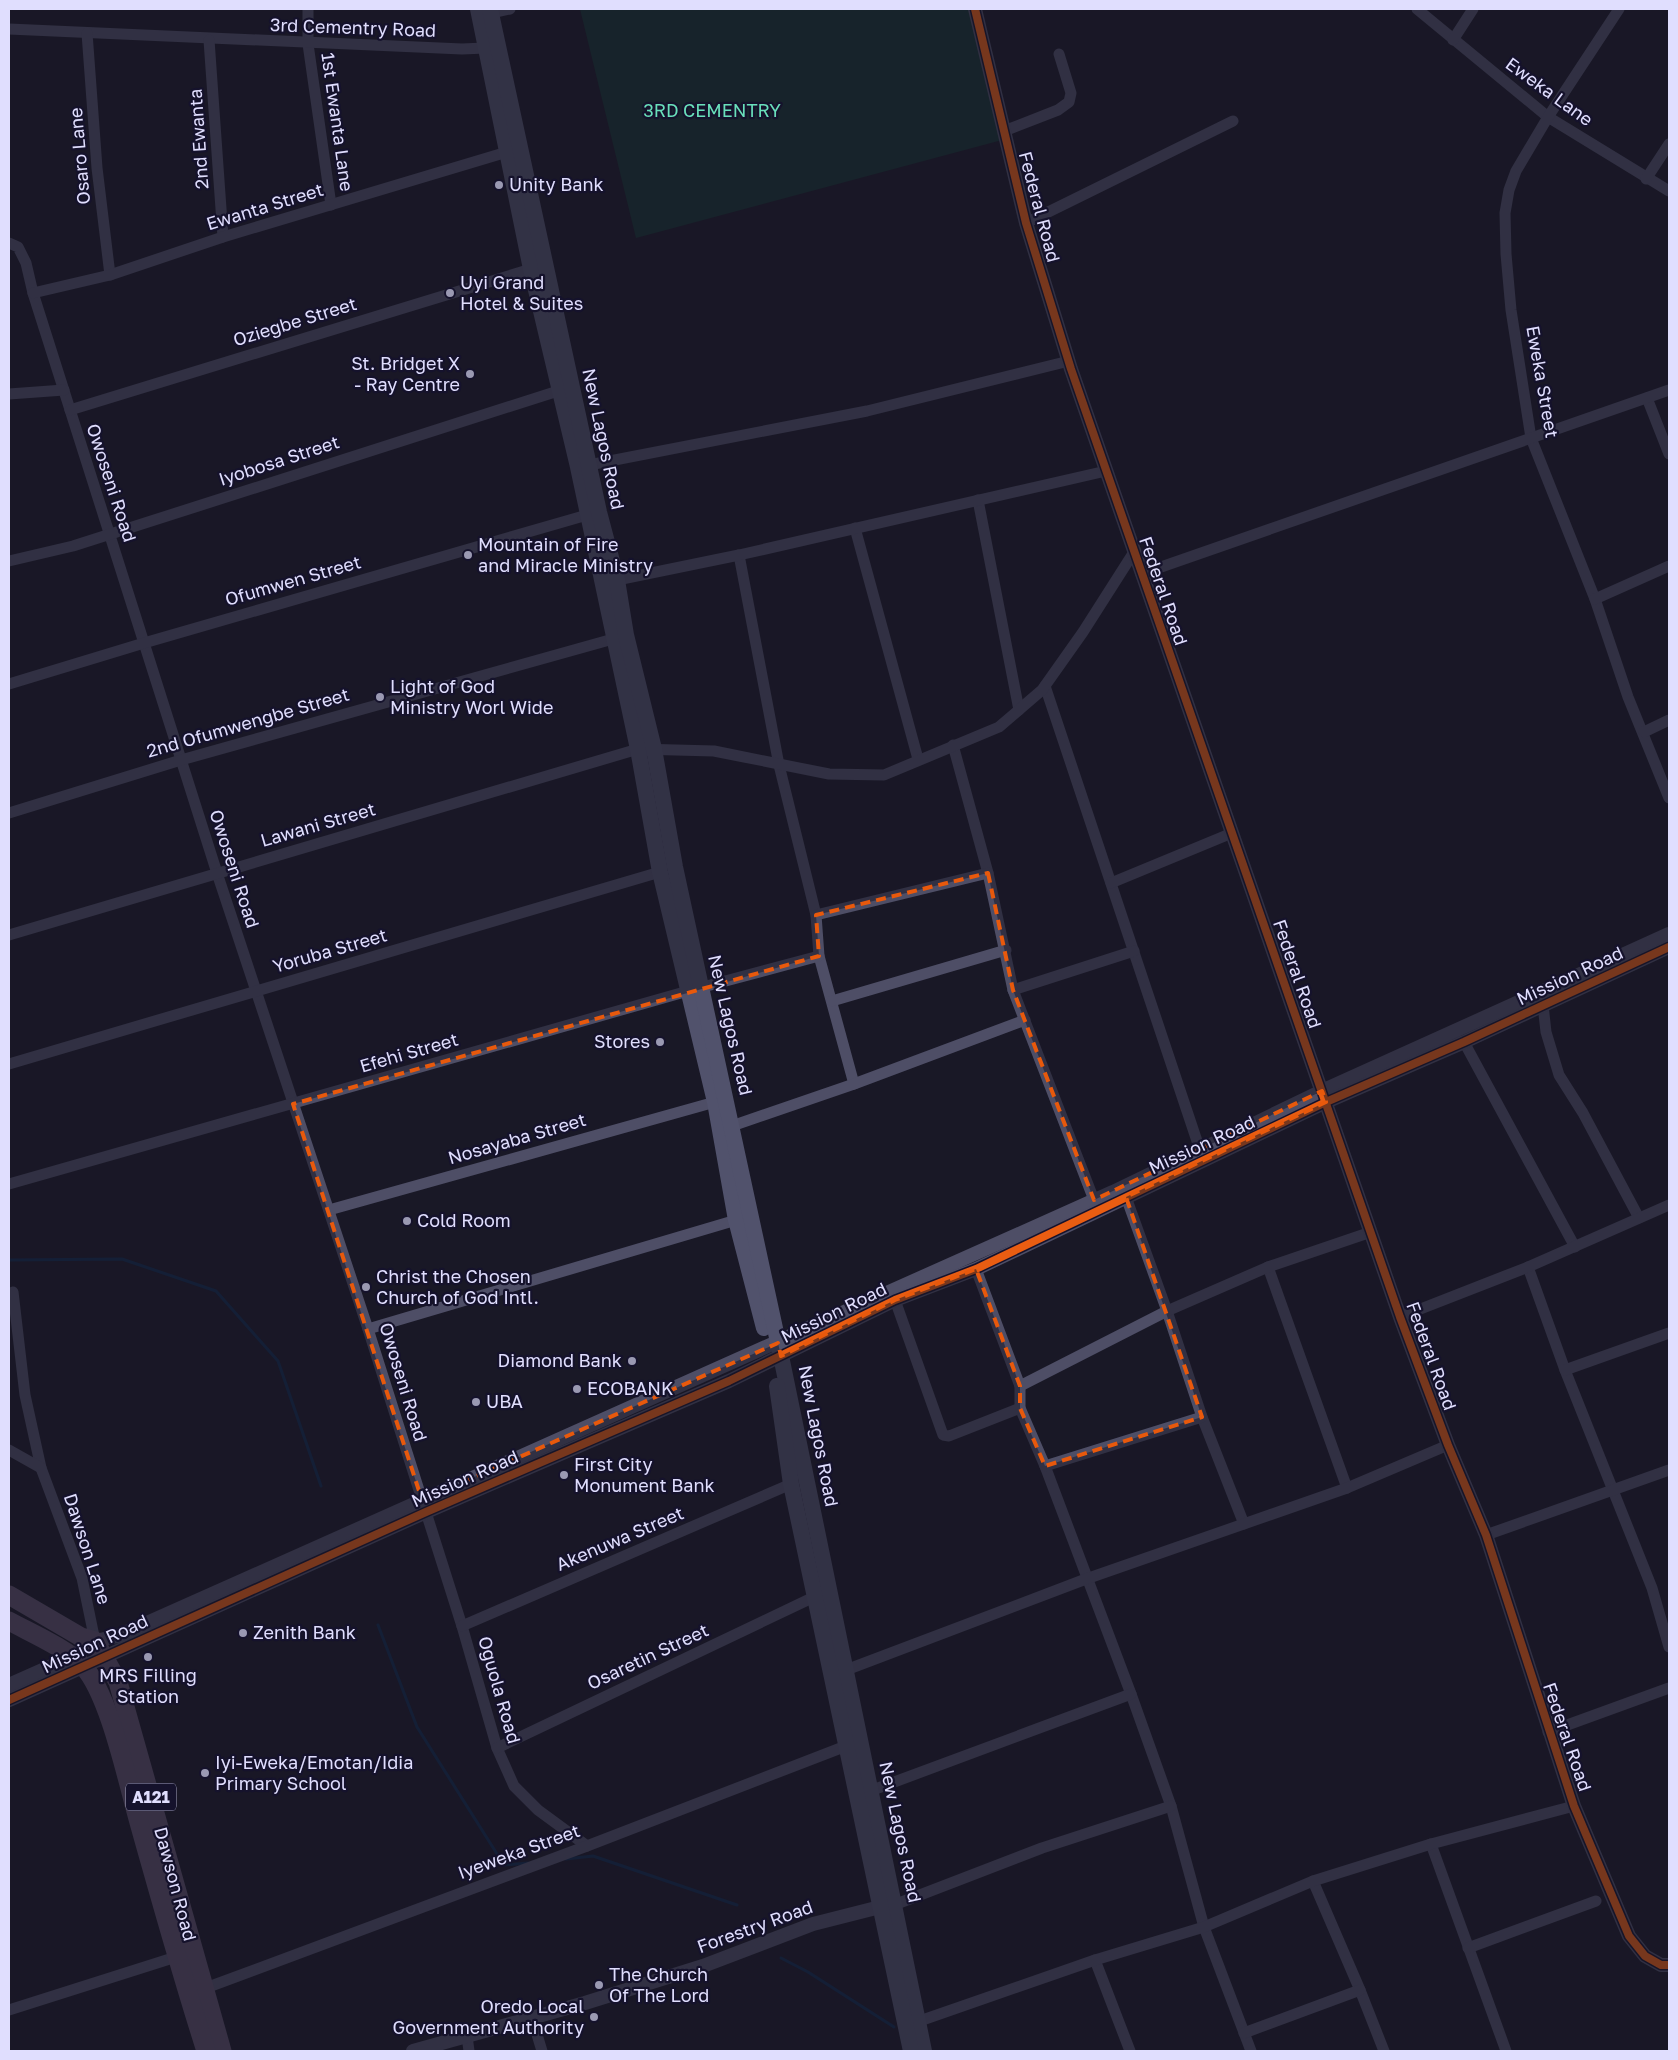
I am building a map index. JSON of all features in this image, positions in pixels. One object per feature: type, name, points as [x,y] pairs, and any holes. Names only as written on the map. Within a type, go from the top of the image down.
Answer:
[{"type":"highway","points":[[9,1596],[100,1649]]},
{"type":"highway","name":"Dawson Road","points":[[9,1621],[77,1662],[98,1689],[118,1745],[176,1957],[206,2051]]},
{"type":"highway","name":"Dawson Road","points":[[100,1649],[118,1684],[222,2051]]},
{"type":"main road","name":"New Lagos Road","points":[[487,10],[485,48],[531,269],[613,639],[646,749],[675,867],[694,989],[715,1102],[726,1128]]},
{"type":"main road","name":"New Lagos Road","points":[[487,10],[608,551],[617,580],[646,749],[660,872],[694,989],[726,1128],[744,1218],[776,1351],[846,1670],[870,1790],[887,1906]]},
{"type":"main road","name":"New Lagos Road","points":[[776,1351],[791,1484],[846,1746],[887,1906],[911,2024],[910,2051]]},
{"type":"main road","name":"New Lagos Road","points":[[911,2024],[924,2051]]},
{"type":"street","name":"1st Ewanta Lane","points":[[308,9],[308,44],[331,205]]},
{"type":"street","points":[[487,10],[510,9]]},
{"type":"street","name":"Federal Road","points":[[975,9],[1026,223],[1068,361],[1370,1232],[1448,1445],[1486,1535],[1548,1732],[1574,1806],[1629,1936],[1645,1956],[1661,1965],[1669,1965]]},
{"type":"street","name":"Eweka Lane","points":[[1416,9],[1548,117],[1669,191]]},
{"type":"street","points":[[1453,40],[1473,9]]},
{"type":"street","name":"Eweka Street","points":[[1619,9],[1548,117],[1516,171],[1509,190],[1505,213],[1506,254],[1511,310],[1532,438],[1595,599],[1628,697],[1644,732],[1669,798]]},
{"type":"street","name":"3rd Cementry Road","points":[[9,29],[308,44],[462,49],[485,48]]},
{"type":"street","name":"Osaro Lane","points":[[87,34],[97,168],[110,275]]},
{"type":"street","name":"2nd Ewanta","points":[[209,40],[223,237]]},
{"type":"street","points":[[1004,131],[1058,110],[1069,102],[1071,93],[1059,54]]},
{"type":"street","points":[[1026,223],[1233,120]]},
{"type":"street","points":[[1646,178],[1669,144]]},
{"type":"street","name":"Ewanta Street","points":[[33,294],[110,275],[223,237],[507,152]]},
{"type":"street","name":"Owoseni Road","points":[[13,245],[26,263],[33,294],[217,873],[368,1329],[424,1506]]},
{"type":"street","name":"Oziegbe Street","points":[[70,410],[531,269]]},
{"type":"street","points":[[589,465],[867,411],[1068,361]]},
{"type":"street","points":[[9,394],[64,390]]},
{"type":"street","points":[[1141,574],[1669,390]]},
{"type":"street","name":"Iyobosa Street","points":[[9,562],[73,546],[558,391]]},
{"type":"street","points":[[1647,398],[1669,454]]},
{"type":"street","points":[[617,580],[740,555],[1106,471]]},
{"type":"street","points":[[978,500],[1019,710]]},
{"type":"street","name":"Ofumwen Street","points":[[9,684],[587,515]]},
{"type":"street","points":[[855,528],[918,759]]},
{"type":"street","name":"Lawani Street","points":[[9,935],[646,749],[714,751],[829,774],[884,775],[918,759],[999,727],[1019,710],[1045,686],[1083,632],[1134,552]]},
{"type":"street","points":[[740,555],[779,765],[816,915],[819,956],[854,1084]]},
{"type":"street","points":[[1595,599],[1669,566]]},
{"type":"street","name":"2nd Ofumwengbe Street","points":[[9,813],[181,760],[613,639]]},
{"type":"street","points":[[1045,686],[1200,1150]]},
{"type":"street","points":[[1644,732],[1669,720]]},
{"type":"street","points":[[953,745],[988,873],[1014,990],[1094,1200]]},
{"type":"street","points":[[1111,883],[1232,834]]},
{"type":"street","name":"Yoruba Street","points":[[9,1064],[660,872]]},
{"type":"street","points":[[816,915],[988,873]]},
{"type":"street","name":"Mission Road","points":[[9,1700],[100,1649],[776,1351],[895,1300],[976,1269],[1126,1197],[1324,1097],[1669,934]]},
{"type":"street","name":"Mission Road","points":[[776,1351],[1200,1150],[1324,1097],[1464,1042],[1669,947]]},
{"type":"street","points":[[832,1001],[1006,950]]},
{"type":"street","points":[[1014,990],[1134,951]]},
{"type":"street","name":"Efehi Street","points":[[9,1184],[694,989],[819,956]]},
{"type":"street","points":[[1543,1005],[1546,1032],[1559,1075],[1583,1113],[1639,1218]]},
{"type":"street","points":[[726,1128],[854,1084],[1025,1020]]},
{"type":"street","points":[[1464,1042],[1575,1248]]},
{"type":"street","name":"Nosayaba Street","points":[[329,1210],[715,1102]]},
{"type":"street","points":[[1126,1197],[1167,1311],[1202,1417],[1244,1524]]},
{"type":"street","points":[[1400,1316],[1575,1248],[1669,1205]]},
{"type":"street","points":[[368,1329],[744,1218]]},
{"type":"street","points":[[1020,1386],[1167,1311],[1268,1267],[1370,1232]]},
{"type":"street","points":[[1268,1267],[1347,1488]]},
{"type":"street","points":[[1528,1267],[1566,1370],[1652,1588],[1669,1647]]},
{"type":"street","points":[[976,1269],[1020,1386],[1020,1408],[1045,1466],[1086,1579],[1131,1694],[1170,1806],[1204,1927],[1251,2051]]},
{"type":"street","name":"Dawson Lane","points":[[13,1292],[25,1395],[41,1468],[82,1578],[100,1649]]},
{"type":"street","points":[[895,1300],[943,1435],[949,1436],[1020,1408]]},
{"type":"street","points":[[1566,1370],[1669,1333]]},
{"type":"street","points":[[1045,1466],[1202,1417]]},
{"type":"street","points":[[846,1670],[1086,1579],[1347,1488],[1448,1445]]},
{"type":"street","points":[[9,1450],[41,1468]]},
{"type":"street","points":[[1486,1535],[1669,1470]]},
{"type":"street","name":"Akenuwa Street","points":[[462,1626],[791,1484]]},
{"type":"street","name":"Oguola Road","points":[[424,1506],[462,1626],[497,1748],[514,1786],[538,1810],[586,1846]]},
{"type":"street","name":"Osaretin Street","points":[[497,1748],[814,1597]]},
{"type":"street","name":"Mission Road","points":[[9,1685],[77,1662]]},
{"type":"street","points":[[1548,1732],[1669,1688]]},
{"type":"street","points":[[870,1790],[1131,1694]]},
{"type":"street","name":"Iyeweka Street","points":[[203,1988],[586,1846],[846,1746]]},
{"type":"street","points":[[887,1906],[1042,1848],[1170,1806]]},
{"type":"street","points":[[911,2024],[1095,1960],[1204,1927],[1313,1880],[1431,1844],[1574,1806]]},
{"type":"street","points":[[1431,1844],[1506,2051]]},
{"type":"street","points":[[1313,1880],[1384,2051]]},
{"type":"street","points":[[1468,1948],[1596,1901]]},
{"type":"street","name":"Forestry Road","points":[[413,2051],[585,2004],[702,1966],[813,1924],[887,1906]]},
{"type":"street","points":[[9,2010],[176,1957]]},
{"type":"street","points":[[1095,1960],[1130,2051]]},
{"type":"street","points":[[1244,2033],[1360,1990]]},
{"type":"street","points":[[532,2018],[542,2051]]},
{"type":"street","points":[[467,2036],[470,2051]]},
{"type":"highlighted area","points":[[988,873],[1013,990],[1094,1200],[1322,1091],[1326,1102],[1126,1197],[1202,1417],[1045,1466],[1020,1408],[1020,1386],[976,1269],[895,1300],[781,1356],[778,1343],[422,1500],[293,1104],[819,956],[816,915]]},
{"type":"green space","name":"3RD CEMENTRY","points":[[580,9],[970,9],[1002,140],[636,238]]},
{"type":"waterway","points":[[9,1260],[122,1259],[216,1291],[278,1361],[321,1486]]},
{"type":"waterway","points":[[378,1625],[417,1727],[504,1865],[528,1863]]},
{"type":"waterway","points":[[566,1859],[593,1856],[737,1905]]},
{"type":"waterway","points":[[781,1958],[808,1972],[894,2027]]},
{"type":"cycle path","points":[[975,9],[1026,223],[1071,369],[1400,1317],[1448,1445],[1486,1535],[1574,1806],[1629,1936],[1645,1956],[1661,1965],[1669,1965]]},
{"type":"cycle path","points":[[9,1700],[426,1512],[729,1381],[895,1300],[976,1269],[1326,1102],[1464,1042],[1669,947]]},
{"type":"place","name":"Unity Bank","points":[[499,185]]},
{"type":"place","name":"Uyi Grand Hotel & Suites","points":[[450,293]]},
{"type":"place","name":"St. Bridget X - Ray Centre","points":[[470,374]]},
{"type":"place","name":"Mountain of Fire and Miracle Ministry","points":[[468,555]]},
{"type":"place","name":"Light of God Ministry Worl Wide","points":[[380,697]]},
{"type":"place","name":"Stores","points":[[660,1042]]},
{"type":"place","name":"Cold Room","points":[[407,1221]]},
{"type":"place","name":"Christ the Chosen Church of God Intl.","points":[[366,1287]]},
{"type":"place","name":"Diamond Bank","points":[[632,1361]]},
{"type":"place","name":"ECOBANK","points":[[577,1389]]},
{"type":"place","name":"UBA","points":[[476,1402]]},
{"type":"place","name":"First City Monument Bank","points":[[564,1475]]},
{"type":"place","name":"Zenith Bank","points":[[243,1633]]},
{"type":"place","name":"MRS Filling Station","points":[[148,1657]]},
{"type":"place","name":"Iyi-Eweka/Emotan/Idia Primary School","points":[[205,1773]]},
{"type":"place","name":"The Church Of The Lord","points":[[599,1985]]},
{"type":"place","name":"Oredo Local Government Authority","points":[[594,2017]]}]
